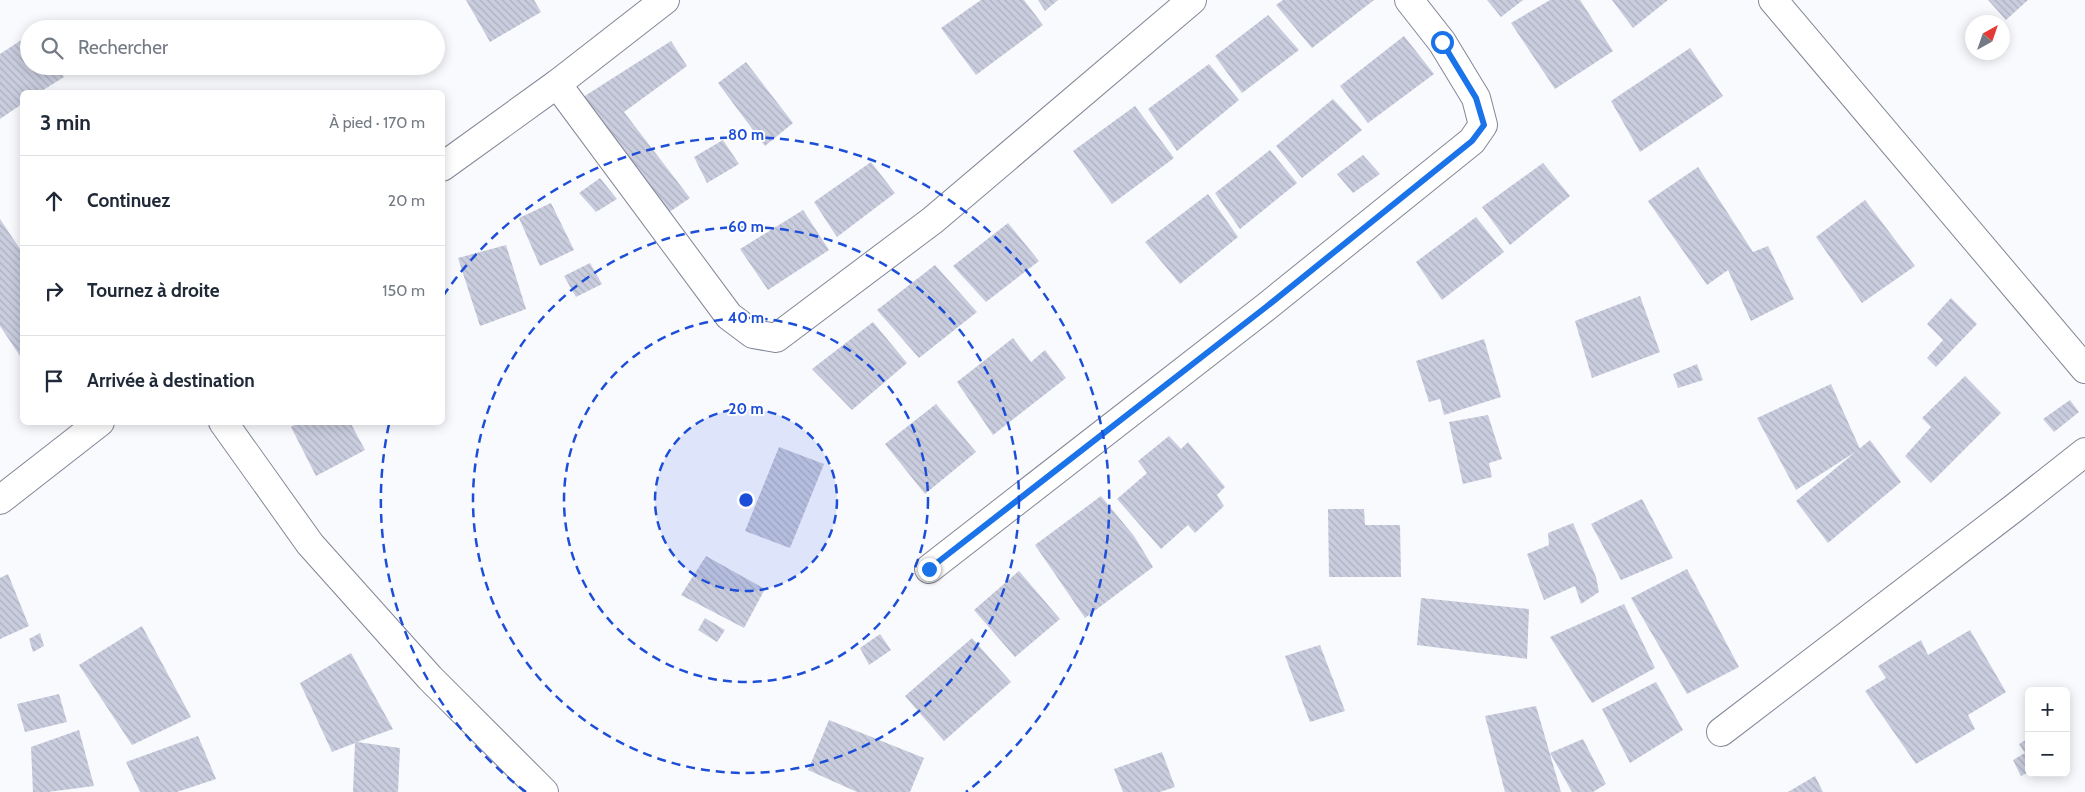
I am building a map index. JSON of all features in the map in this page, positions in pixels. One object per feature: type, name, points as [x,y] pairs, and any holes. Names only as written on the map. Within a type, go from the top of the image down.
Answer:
[{"type":"street","points":[[445,165],[557,84],[665,0]]},
{"type":"street","points":[[557,84],[729,316],[753,334],[776,338],[933,220],[1192,0]]},
{"type":"street","points":[[929,569],[1258,314],[1472,141],[1484,125],[1476,98],[1442,42],[1410,0]]},
{"type":"street","points":[[1773,0],[2085,369]]},
{"type":"street","points":[[0,500],[96,425]]},
{"type":"street","points":[[225,425],[310,544],[430,678],[544,792]]},
{"type":"street","points":[[1721,732],[2085,452]]},
{"type":"building","points":[[466,0],[534,0],[541,12],[490,42]]},
{"type":"building","points":[[981,0],[1024,0],[1043,25],[976,75],[941,28]]},
{"type":"building","points":[[1038,0],[1058,0],[1045,11]]},
{"type":"building","points":[[1283,0],[1374,0],[1312,48],[1276,5]]},
{"type":"building","points":[[1487,0],[1523,0],[1501,17]]},
{"type":"building","points":[[1550,0],[1580,0],[1613,51],[1555,89],[1511,23]]},
{"type":"building","points":[[1612,0],[1668,0],[1633,28]]},
{"type":"building","points":[[1988,0],[2028,0],[2010,16],[2002,15]]},
{"type":"building","points":[[1268,15],[1299,50],[1242,93],[1215,56]]},
{"type":"building","points":[[1404,36],[1434,74],[1368,123],[1340,86]]},
{"type":"building","points":[[20,41],[20,75],[63,75],[64,77],[43,90],[20,90],[20,105],[0,119],[0,54]]},
{"type":"building","points":[[671,41],[687,66],[624,112],[690,198],[665,215],[580,99]]},
{"type":"building","points":[[1690,48],[1723,96],[1640,152],[1611,101]]},
{"type":"building","points":[[746,62],[793,123],[765,146],[718,83]]},
{"type":"building","points":[[1209,64],[1239,100],[1177,151],[1148,109]]},
{"type":"building","points":[[1333,99],[1362,130],[1302,178],[1276,146]]},
{"type":"building","points":[[1135,106],[1174,158],[1112,204],[1073,151]]},
{"type":"building","points":[[723,140],[739,164],[707,183],[694,157]]},
{"type":"building","points":[[1270,150],[1297,183],[1240,229],[1215,193]]},
{"type":"building","points":[[1363,155],[1380,174],[1353,193],[1337,174]]},
{"type":"building","points":[[871,162],[895,193],[837,237],[814,202]]},
{"type":"building","points":[[1543,163],[1570,196],[1510,245],[1482,207]]},
{"type":"building","points":[[1698,167],[1753,252],[1768,246],[1794,299],[1751,321],[1728,270],[1707,285],[1648,201]]},
{"type":"building","points":[[600,178],[617,199],[596,212],[579,193]]},
{"type":"building","points":[[1208,194],[1238,237],[1180,284],[1145,242]]},
{"type":"building","points":[[1865,200],[1915,266],[1862,303],[1816,237]]},
{"type":"building","points":[[551,203],[574,250],[540,266],[519,218]]},
{"type":"building","points":[[803,210],[829,250],[768,290],[740,249]]},
{"type":"building","points":[[1476,217],[1504,252],[1442,300],[1416,262]]},
{"type":"building","points":[[0,219],[20,249],[20,356],[0,326]]},
{"type":"building","points":[[1008,223],[1039,261],[986,302],[953,266]]},
{"type":"building","points":[[506,245],[526,309],[480,326],[458,258]]},
{"type":"building","points":[[590,263],[602,284],[576,297],[564,276]]},
{"type":"building","points":[[935,265],[977,312],[919,358],[877,310]]},
{"type":"building","points":[[1640,296],[1660,352],[1592,378],[1575,321]]},
{"type":"building","points":[[1951,298],[1977,324],[1936,367],[1927,358],[1943,340],[1927,324]]},
{"type":"building","points":[[873,322],[907,363],[852,410],[812,369]]},
{"type":"building","points":[[1013,338],[1031,362],[1045,350],[1066,378],[993,435],[957,382]]},
{"type":"building","points":[[1484,339],[1501,397],[1444,415],[1440,399],[1429,402],[1416,361]]},
{"type":"building","points":[[1697,364],[1703,380],[1678,388],[1673,374]]},
{"type":"building","points":[[1965,376],[2001,413],[1931,483],[1905,456],[1931,427],[1922,418]]},
{"type":"building","points":[[1831,384],[1860,449],[1796,490],[1757,418]]},
{"type":"building","points":[[2070,400],[2079,412],[2054,432],[2043,419]]},
{"type":"building","points":[[936,404],[976,452],[925,494],[885,444]]},
{"type":"building","points":[[1488,415],[1502,459],[1489,463],[1492,477],[1463,484],[1449,422]]},
{"type":"building","points":[[294,425],[352,425],[365,450],[316,476],[291,427]]},
{"type":"building","points":[[1169,436],[1181,449],[1188,442],[1225,487],[1217,495],[1224,506],[1195,533],[1188,525],[1161,549],[1117,499],[1147,473],[1138,461]]},
{"type":"building","points":[[1870,440],[1901,482],[1828,543],[1796,501]]},
{"type":"building","points":[[779,447],[824,464],[790,548],[745,531]]},
{"type":"building","points":[[1101,496],[1134,536],[1153,567],[1085,618],[1035,545]]},
{"type":"building","points":[[1642,499],[1673,558],[1621,580],[1591,524]]},
{"type":"building","points":[[1328,509],[1364,509],[1365,525],[1400,525],[1401,577],[1329,577]]},
{"type":"building","points":[[1573,523],[1596,577],[1599,592],[1581,604],[1575,586],[1544,600],[1527,554],[1549,545],[1548,533]]},
{"type":"building","points":[[706,556],[765,589],[744,628],[681,595]]},
{"type":"building","points":[[1687,569],[1739,667],[1687,694],[1631,598]]},
{"type":"building","points":[[1019,571],[1060,619],[1015,657],[974,610]]},
{"type":"building","points":[[8,574],[29,626],[0,639],[0,578]]},
{"type":"building","points":[[1421,598],[1529,609],[1527,659],[1417,645]]},
{"type":"building","points":[[1624,604],[1655,668],[1592,703],[1550,637]]},
{"type":"building","points":[[705,618],[725,630],[717,642],[698,630]]},
{"type":"building","points":[[142,626],[191,717],[132,745],[79,665]]},
{"type":"building","points":[[1970,630],[2006,692],[1968,715],[1975,729],[1916,764],[1865,691],[1886,678],[1878,666],[1921,640],[1928,655]]},
{"type":"building","points":[[40,633],[44,646],[33,652],[29,639]]},
{"type":"building","points":[[880,634],[891,650],[869,665],[860,648]]},
{"type":"building","points":[[972,638],[1011,682],[944,741],[905,696]]},
{"type":"building","points":[[1320,645],[1345,711],[1310,722],[1285,656]]},
{"type":"building","points":[[351,653],[393,729],[357,742],[400,748],[398,792],[353,792],[355,743],[332,752],[300,683]]},
{"type":"building","points":[[1656,682],[1683,730],[1630,763],[1602,709]]},
{"type":"building","points":[[59,694],[67,722],[25,732],[17,704]]},
{"type":"building","points":[[1536,706],[1561,792],[1505,792],[1485,716]]},
{"type":"building","points":[[829,720],[924,758],[910,792],[857,792],[808,770]]},
{"type":"building","points":[[79,730],[94,786],[33,792],[31,747]]},
{"type":"building","points":[[198,736],[216,779],[177,792],[140,792],[126,762]]},
{"type":"building","points":[[1583,739],[1606,784],[1593,792],[1572,792],[1550,753]]},
{"type":"building","points":[[2025,740],[2025,753],[2019,744]]},
{"type":"building","points":[[1162,752],[1175,787],[1160,792],[1123,792],[1114,769]]},
{"type":"building","points":[[2025,753],[2025,774],[2021,776],[2013,760]]},
{"type":"building","points":[[1815,776],[1823,792],[1788,792]]},
{"type":"route","points":[[929,569],[1266,307],[1472,141],[1484,125],[1476,98],[1442,42]]}]
